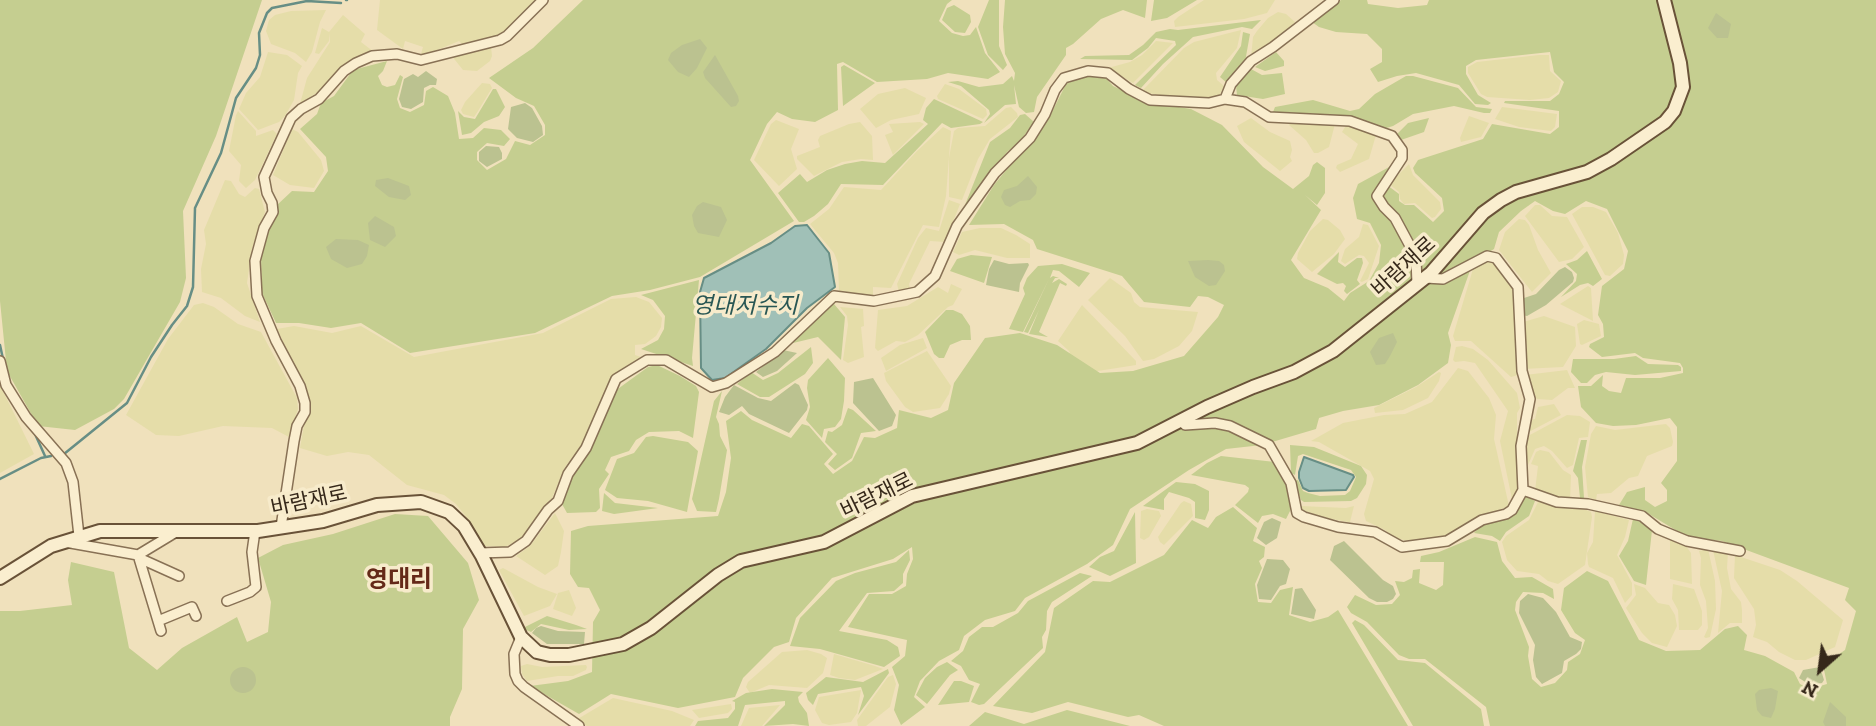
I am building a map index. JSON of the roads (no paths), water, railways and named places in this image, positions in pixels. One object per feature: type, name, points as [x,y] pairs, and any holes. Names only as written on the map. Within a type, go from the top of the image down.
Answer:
[{"type":"street","points":[[281,527],[295,437],[304,412],[304,403],[300,386],[276,341],[257,296],[254,261],[272,212],[264,177],[291,118],[319,99],[344,71],[356,63],[372,56],[397,54],[421,60],[499,40],[507,36],[543,0]]},
{"type":"street","points":[[1225,99],[1231,84],[1251,61],[1334,0]]},
{"type":"street","name":"바람재로","points":[[0,578],[51,547],[100,531],[256,531],[323,521],[377,505],[421,502],[449,512],[464,526],[521,637],[537,652],[569,655],[623,645],[651,628],[718,575],[741,561],[824,542],[912,496],[1137,443],[1253,387],[1294,372],[1333,351],[1421,281],[1451,253],[1483,213],[1501,200],[1516,192],[1587,172],[1665,122],[1674,111],[1683,87],[1680,63],[1664,0]]},
{"type":"street","points":[[480,553],[510,552],[526,541],[548,510],[558,501],[568,474],[586,448],[616,379],[647,360],[666,360],[712,387],[726,383],[775,352],[834,296],[874,301],[917,292],[935,276],[957,226],[995,173],[1030,138],[1064,78],[1088,71],[1108,73],[1129,89],[1150,100],[1209,103],[1225,99],[1245,102],[1269,117],[1350,121],[1392,136],[1402,150],[1402,158],[1377,196],[1395,218],[1416,257],[1421,281],[1443,279],[1487,256],[1496,258],[1518,287],[1517,312],[1521,324],[1522,372],[1530,399],[1521,446],[1523,490],[1512,510],[1482,520],[1447,541],[1402,547],[1375,532],[1338,527],[1304,517],[1297,513],[1291,483],[1269,444],[1230,426],[1215,423],[1185,425],[1182,421]]},
{"type":"street","points":[[0,361],[6,385],[26,417],[66,463],[73,482],[79,536]]},
{"type":"street","points":[[1523,490],[1557,502],[1588,504],[1642,516],[1658,529],[1687,541],[1740,551]]},
{"type":"street","points":[[139,556],[178,531]]},
{"type":"street","points":[[227,601],[256,587],[252,552],[256,531]]},
{"type":"street","points":[[63,542],[139,556],[179,576]]},
{"type":"street","points":[[139,556],[160,626],[192,607],[196,615]]},
{"type":"street","points":[[521,637],[514,654],[518,681],[579,726]]},
{"type":"water","name":"영대저수지","points":[[807,225],[829,253],[835,287],[807,308],[766,349],[725,378],[712,380],[701,368],[700,292],[704,278],[771,243],[795,226]]},
{"type":"water","points":[[1304,457],[1354,477],[1346,490],[1309,491],[1303,488],[1299,478]]},
{"type":"waterway","points":[[64,454],[127,403],[151,357],[187,306],[193,287],[195,208],[221,153],[236,98],[256,68],[260,55],[259,33],[267,13],[272,8],[307,1],[341,3]]},
{"type":"waterway","points":[[0,345],[3,359]]},
{"type":"waterway","points":[[35,434],[45,456]]},
{"type":"waterway","points":[[0,479],[41,458],[51,456]]},
{"type":"district","name":"영대리","points":[[399,580]]}]
